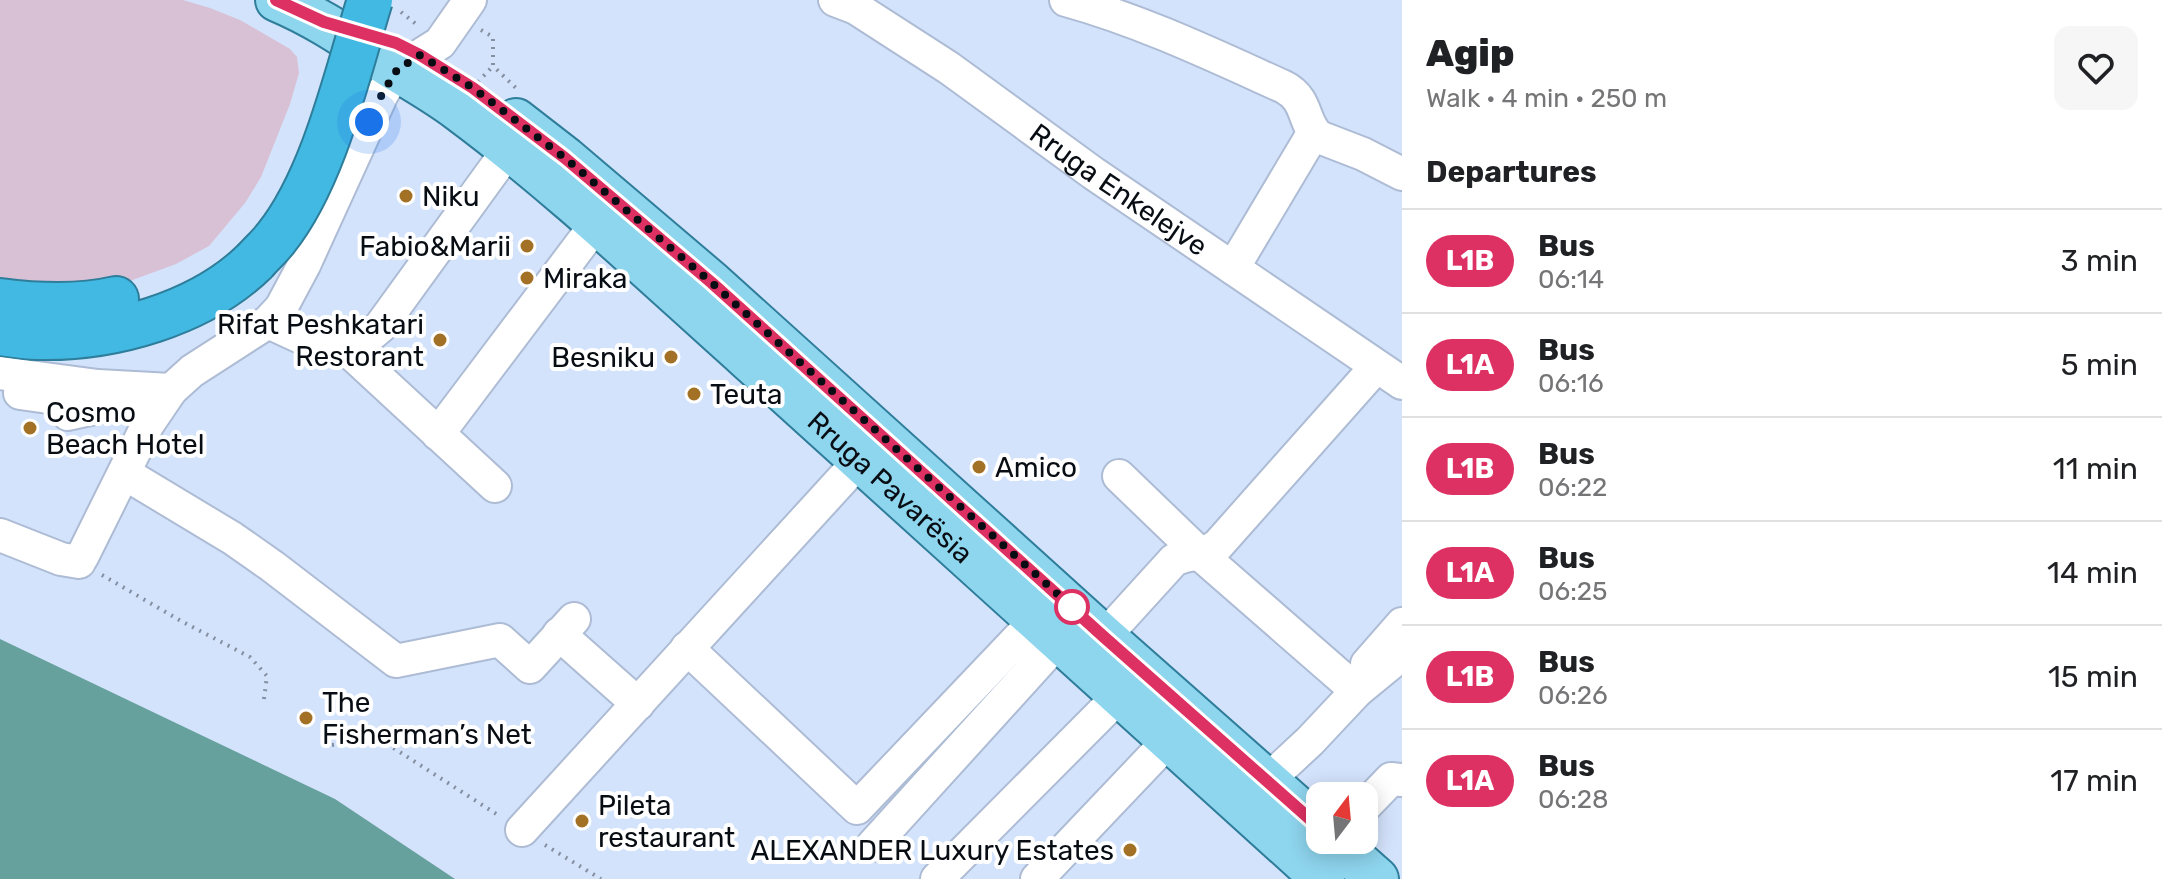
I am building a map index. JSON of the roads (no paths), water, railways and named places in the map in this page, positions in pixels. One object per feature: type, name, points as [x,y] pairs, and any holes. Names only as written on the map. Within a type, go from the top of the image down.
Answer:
[{"type":"highway","points":[[0,301],[71,305],[107,301],[150,290],[211,262],[277,238],[314,171],[384,4]]},
{"type":"highway","points":[[0,333],[37,337],[114,330],[174,312],[244,272],[245,251],[253,220],[272,193],[303,122],[332,11]]},
{"type":"main road","name":"Rruga Pavarësia","points":[[277,0],[332,11],[419,56],[483,77],[565,158],[712,283],[1306,816]]},
{"type":"main road","name":"Rruga Pavarësia","points":[[419,56],[458,109],[597,223],[1323,879]]},
{"type":"main road","points":[[1349,854],[1377,879]]},
{"type":"street","points":[[0,535],[61,559],[80,559],[148,424],[171,390],[192,371],[268,322],[281,308],[382,94],[470,0]]},
{"type":"street","name":"Rruga Enkelejve","points":[[835,0],[856,8],[949,68],[1093,173],[1389,375]]},
{"type":"street","points":[[1066,0],[1128,19],[1284,87],[1299,98],[1319,137],[1402,174]]},
{"type":"street","points":[[1233,268],[1314,132]]},
{"type":"street","points":[[350,352],[380,327],[509,149]]},
{"type":"street","points":[[438,434],[597,223]]},
{"type":"street","points":[[268,322],[318,345],[350,352],[495,486]]},
{"type":"street","points":[[1104,637],[1174,560],[1201,555],[1218,545],[1389,375]]},
{"type":"street","points":[[10,383],[171,390]]},
{"type":"street","points":[[522,830],[860,460]]},
{"type":"street","points":[[124,473],[242,545],[396,661],[500,640],[530,667],[567,627],[638,704]]},
{"type":"street","points":[[1119,476],[1201,555],[1350,683]]},
{"type":"street","points":[[1267,781],[1310,741],[1350,683],[1402,624]]},
{"type":"street","points":[[687,648],[857,808],[1048,630]]},
{"type":"street","points":[[873,845],[1048,630]]},
{"type":"street","points":[[1350,683],[1402,654]]},
{"type":"street","points":[[937,879],[1121,694]]},
{"type":"street","points":[[1037,879],[1170,739]]},
{"type":"street","points":[[1378,792],[1391,779],[1402,780]]},
{"type":"place","name":"Niku","points":[[406,196]]},
{"type":"place","name":"Fabio&Marii","points":[[527,246]]},
{"type":"place","name":"Miraka","points":[[527,278]]},
{"type":"place","name":"Rifat Peshkatari Restorant","points":[[440,340]]},
{"type":"place","name":"Besniku","points":[[671,357]]},
{"type":"place","name":"Teuta","points":[[694,394]]},
{"type":"place","name":"Cosmo Beach Hotel","points":[[30,428]]},
{"type":"place","name":"Amico","points":[[979,467]]},
{"type":"place","name":"The Fisherman’s Net","points":[[306,718]]},
{"type":"place","name":"Pileta restaurant","points":[[582,821]]},
{"type":"place","name":"ALEXANDER Luxury Estates","points":[[1130,850]]}]
